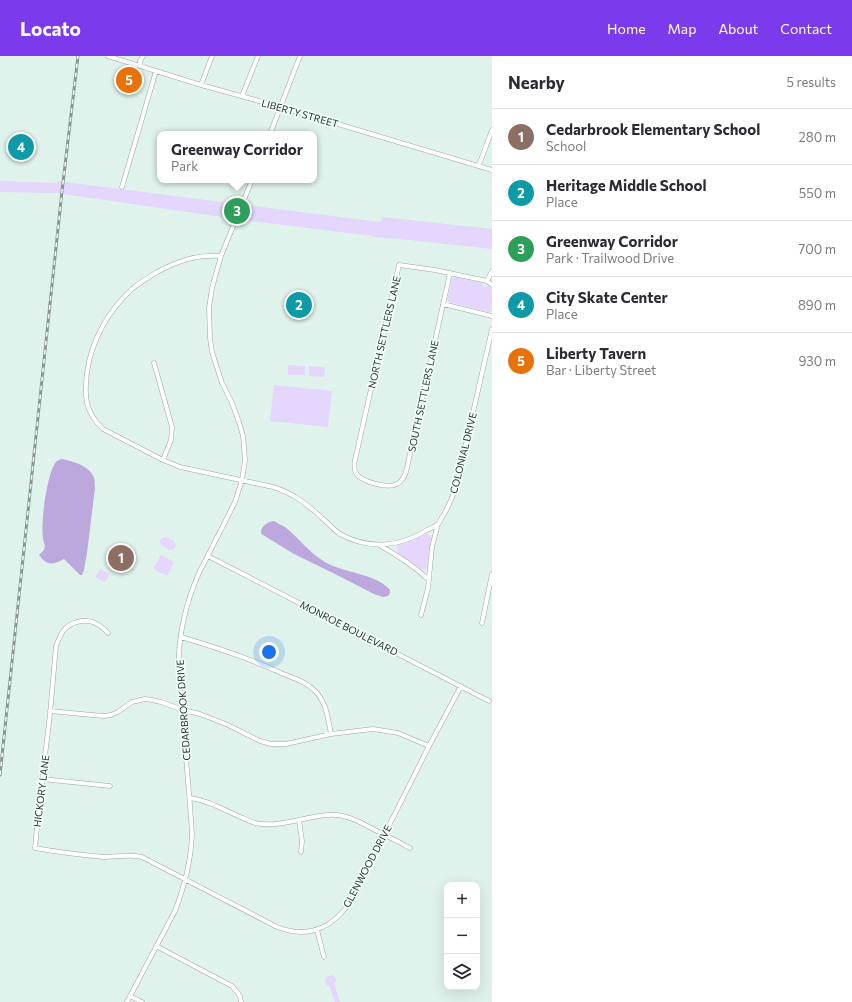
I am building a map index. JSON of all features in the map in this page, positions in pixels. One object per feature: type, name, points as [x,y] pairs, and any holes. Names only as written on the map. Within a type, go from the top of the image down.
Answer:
[{"type":"street","name":"LIBERTY STREET","points":[[108,56],[492,170]]},
{"type":"street","points":[[140,66],[143,56]]},
{"type":"street","points":[[202,85],[212,56]]},
{"type":"street","points":[[242,96],[258,56]]},
{"type":"street","points":[[271,131],[300,56]]},
{"type":"street","points":[[122,187],[156,71]]},
{"type":"street","points":[[478,165],[492,130]]},
{"type":"street","name":"CEDARBROOK DRIVE","points":[[127,1002],[175,911],[189,865],[192,834],[179,676],[181,637],[184,618],[194,585],[235,502],[242,480],[245,460],[243,436],[239,422],[222,383],[212,352],[209,308],[212,288],[221,256],[251,183]]},
{"type":"street","points":[[221,256],[210,255],[172,264],[133,288],[116,305],[104,324],[95,343],[88,364],[85,386],[86,405],[94,421],[103,429],[163,460],[180,467],[273,487],[288,492],[302,500],[338,532],[348,538],[360,542],[379,545],[392,544],[410,539],[438,524]]},
{"type":"street","name":"NORTH SETTLERS LANE","points":[[366,481],[356,474],[354,460],[399,265],[435,270],[487,281]]},
{"type":"street","points":[[492,271],[487,281],[492,285]]},
{"type":"street","name":"SOUTH SETTLERS LANE","points":[[366,481],[385,486],[396,485],[402,480],[406,472],[450,273]]},
{"type":"street","points":[[443,304],[492,316]]},
{"type":"street","name":"COLONIAL DRIVE","points":[[421,615],[429,580],[432,547],[438,524],[451,501],[456,486],[492,329]]},
{"type":"street","points":[[154,363],[172,427],[171,440],[163,460]]},
{"type":"street","points":[[379,545],[411,564],[429,580]]},
{"type":"street","name":"MONROE BOULEVARD","points":[[208,556],[489,701]]},
{"type":"street","points":[[482,623],[492,574]]},
{"type":"street","name":"HICKORY LANE","points":[[108,633],[104,628],[95,623],[82,621],[69,626],[59,638],[56,646],[35,848],[105,857],[135,856],[149,860],[185,880]]},
{"type":"street","points":[[181,637],[216,647],[243,657],[309,686],[316,692],[325,707],[331,734]]},
{"type":"street","name":"GLENWOOD DRIVE","points":[[185,880],[284,930],[304,932],[317,930],[332,922],[344,910],[355,892],[461,686]]},
{"type":"street","points":[[50,711],[103,716],[111,715],[132,702],[145,699],[161,702],[200,714],[228,725],[260,741],[271,744],[294,743],[331,734],[373,729],[398,733],[429,746]]},
{"type":"street","points":[[42,779],[110,786]]},
{"type":"street","points":[[190,798],[200,800],[255,823],[281,824],[335,814],[360,822],[410,848]]},
{"type":"street","points":[[299,820],[302,842],[301,852]]},
{"type":"street","points":[[317,930],[324,957]]},
{"type":"street","points":[[156,946],[232,986],[240,996],[241,1002]]},
{"type":"street","points":[[130,996],[142,1002]]},
{"type":"shaded area","points":[[0,181],[57,183],[57,181],[380,222],[382,217],[492,229],[492,249],[372,237],[56,193],[0,192]]},
{"type":"shaded area","points":[[455,277],[482,283],[484,287],[487,287],[488,285],[492,289],[492,311],[488,312],[449,302],[448,297],[452,279]]},
{"type":"shaded area","points":[[288,365],[305,366],[305,375],[288,375]]},
{"type":"shaded area","points":[[309,366],[325,367],[324,377],[309,376]]},
{"type":"shaded area","points":[[274,385],[332,391],[328,427],[270,421]]},
{"type":"shaded area","points":[[62,459],[85,467],[92,474],[94,479],[95,488],[87,553],[82,575],[80,575],[64,559],[53,563],[48,563],[39,555],[44,550],[45,545],[42,529],[46,492],[51,471],[57,461]]},
{"type":"shaded area","points":[[274,521],[290,531],[314,554],[325,562],[332,566],[377,580],[390,590],[390,593],[388,596],[383,597],[374,594],[294,554],[263,535],[261,531],[263,526]]},
{"type":"shaded area","points":[[426,534],[430,535],[432,538],[427,566],[425,569],[421,569],[398,553],[396,549],[399,545],[412,541]]},
{"type":"shaded area","points":[[165,537],[174,541],[176,545],[174,549],[169,550],[161,545],[161,539]]},
{"type":"shaded area","points":[[161,555],[174,562],[167,576],[153,569]]},
{"type":"shaded area","points":[[100,569],[110,574],[105,582],[95,577]]},
{"type":"shaded area","points":[[332,975],[337,981],[334,983],[340,1002],[335,1002],[329,985],[326,986],[326,977]]},
{"type":"railway","points":[[0,775],[62,191],[78,56]]},
{"type":"place","name":"Liberty Tavern","points":[[129,80]]},
{"type":"place","name":"City Skate Center","points":[[21,147]]},
{"type":"place","name":"Greenway Corridor","points":[[237,211]]},
{"type":"place","name":"Heritage Middle School","points":[[299,305]]},
{"type":"place","name":"Cedarbrook Elementary School","points":[[121,558]]}]
